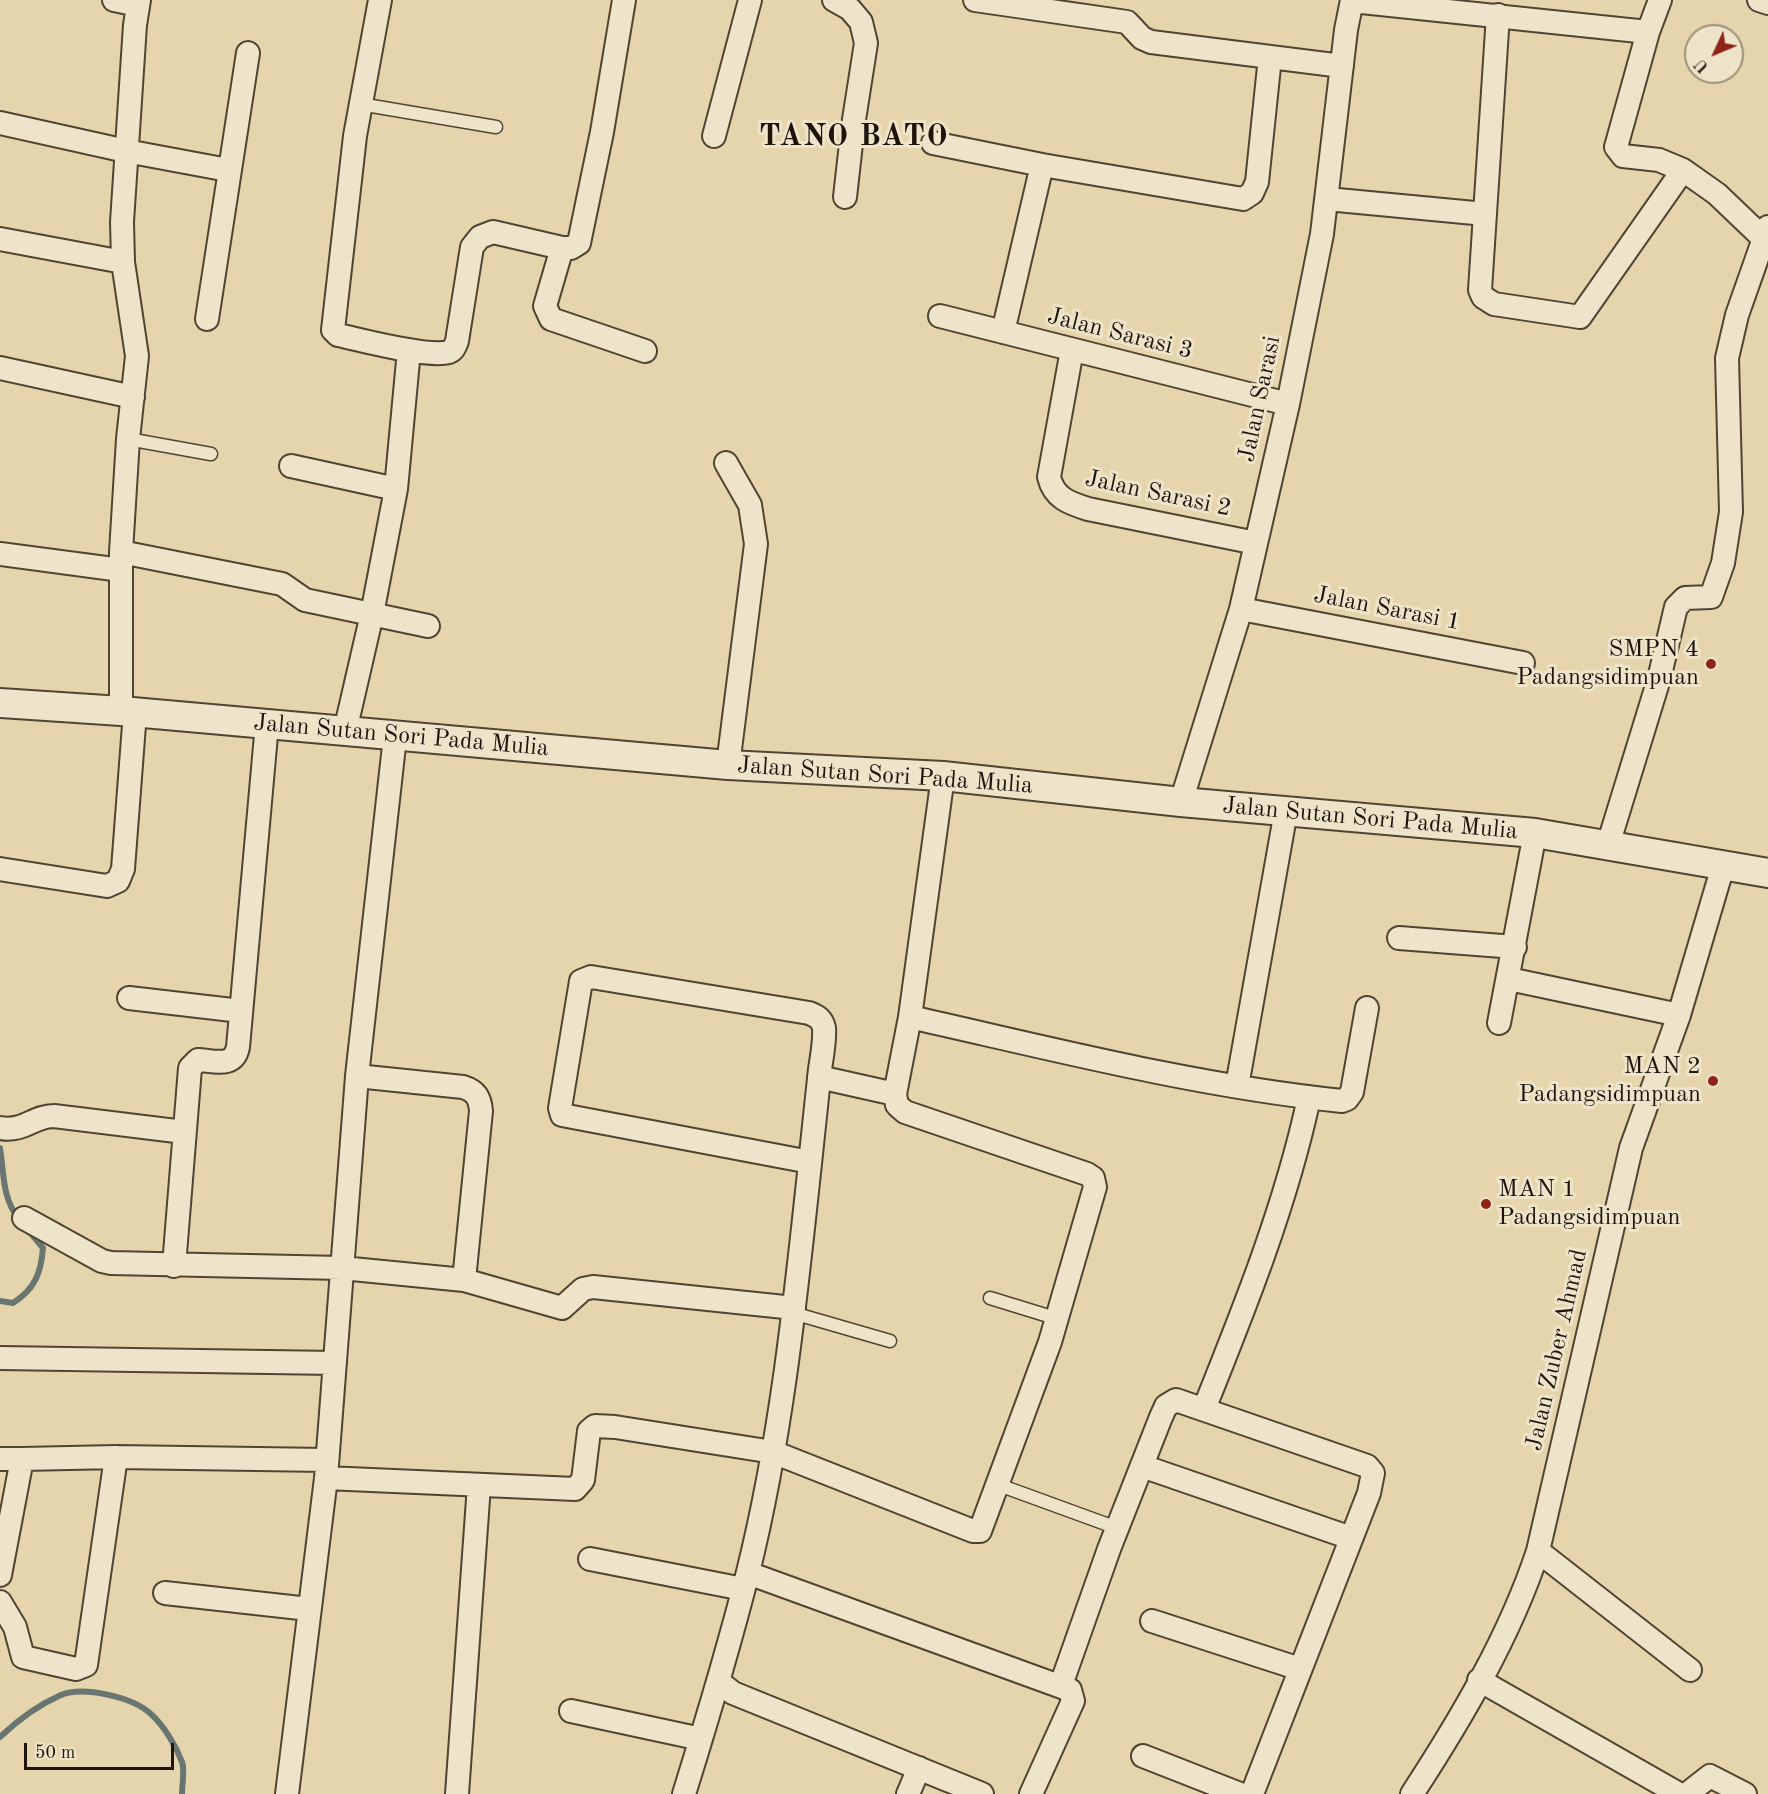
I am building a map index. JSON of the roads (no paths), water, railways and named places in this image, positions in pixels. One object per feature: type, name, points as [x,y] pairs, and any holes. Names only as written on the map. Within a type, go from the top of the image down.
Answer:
[{"type":"street","points":[[0,869],[107,886],[118,880],[123,869],[128,712],[121,561],[136,339],[123,262],[122,222],[138,2],[114,0]]},
{"type":"street","points":[[380,0],[360,104],[333,330],[338,335],[409,350],[447,352],[456,345],[472,247],[480,237],[493,232],[562,248],[575,247],[580,240],[600,143],[624,0]]},
{"type":"street","points":[[714,136],[750,0]]},
{"type":"street","points":[[834,0],[850,9],[861,22],[866,43],[845,198]]},
{"type":"street","points":[[975,0],[1127,21],[1142,38],[1151,42],[1342,66]]},
{"type":"street","points":[[1352,0],[1648,32]]},
{"type":"street","name":"Jalan Sarasi","points":[[1180,801],[1241,609],[1288,404],[1323,234],[1342,66],[1352,0]]},
{"type":"street","points":[[1608,845],[1659,679],[1676,607],[1685,598],[1711,597],[1723,563],[1731,512],[1727,358],[1737,315],[1765,233],[1683,170],[1659,160],[1623,156],[1616,147],[1648,32],[1660,0]]},
{"type":"street","points":[[1759,0],[1768,3]]},
{"type":"street","points":[[1498,15],[1480,290],[1483,297],[1494,304],[1580,317],[1683,170]]},
{"type":"street","points":[[207,319],[228,170],[248,53]]},
{"type":"street","points":[[933,143],[1042,165],[1243,199],[1248,197],[1257,182],[1270,57]]},
{"type":"street","points":[[0,123],[126,151],[228,170]]},
{"type":"street","points":[[1003,332],[1042,165]]},
{"type":"street","points":[[1327,199],[1485,214]]},
{"type":"street","points":[[0,239],[123,262]]},
{"type":"street","points":[[562,248],[545,306],[551,319],[645,351]]},
{"type":"street","name":"Jalan Sarasi 3","points":[[940,316],[1288,404]]},
{"type":"street","points":[[345,731],[372,614],[396,489],[409,350]]},
{"type":"street","name":"Jalan Sarasi 2","points":[[1072,350],[1049,477],[1053,490],[1071,504],[1256,543]]},
{"type":"street","points":[[0,368],[133,397]]},
{"type":"street","points":[[726,463],[750,505],[756,544],[729,765]]},
{"type":"street","points":[[291,466],[396,489]]},
{"type":"street","points":[[0,554],[121,561],[282,584],[305,600],[428,626]]},
{"type":"street","name":"Jalan Sarasi 1","points":[[1241,609],[1523,663]]},
{"type":"street","name":"Jalan Sutan Sori Pada Mulia","points":[[0,704],[128,712],[729,765],[943,776],[1286,812],[1535,834],[1768,873]]},
{"type":"street","points":[[174,1266],[190,1068],[198,1060],[226,1062],[234,1058],[241,1011],[267,724]]},
{"type":"street","points":[[286,1794],[327,1469],[357,1076],[395,737]]},
{"type":"street","points":[[0,1575],[11,1459],[116,1457],[327,1469],[479,1485],[578,1487],[583,1480],[586,1435],[591,1428],[600,1426],[654,1431],[773,1452],[973,1531],[983,1528],[1050,1342],[1055,1318],[1095,1187],[1093,1178],[905,1112],[897,1105],[896,1094],[910,1017],[943,776]]},
{"type":"street","points":[[1237,1086],[1286,812]]},
{"type":"street","points":[[1499,1023],[1535,834]]},
{"type":"street","name":"Jalan Zuber Ahmad","points":[[1412,1794],[1479,1680],[1521,1596],[1538,1551],[1631,1148],[1679,1016],[1723,866]]},
{"type":"street","points":[[1399,938],[1515,947]]},
{"type":"street","points":[[684,1794],[719,1682],[746,1581],[773,1452],[793,1311],[810,1162],[824,1034],[823,1025],[817,1016],[591,977],[584,979],[579,985],[560,1108],[562,1115],[810,1162]]},
{"type":"street","points":[[1509,979],[1679,1016]]},
{"type":"street","points":[[129,998],[241,1011]]},
{"type":"street","points":[[910,1017],[1131,1066],[1237,1086],[1342,1101],[1350,1095],[1367,1008]]},
{"type":"street","points":[[357,1076],[463,1087],[473,1091],[479,1099],[481,1111],[464,1280]]},
{"type":"street","points":[[819,1077],[896,1094]]},
{"type":"street","points":[[1204,1409],[1252,1288],[1284,1195],[1310,1098]]},
{"type":"street","points":[[0,1128],[22,1128],[39,1119],[54,1116],[184,1132]]},
{"type":"street","points":[[24,1218],[102,1261],[174,1266],[342,1268],[464,1280],[562,1308],[583,1289],[592,1287],[793,1311]]},
{"type":"street","points":[[0,1358],[334,1363]]},
{"type":"street","points":[[1061,1684],[1117,1528],[1169,1404],[1176,1400],[1370,1468],[1373,1478],[1251,1794]]},
{"type":"street","points":[[0,1602],[15,1627],[23,1657],[76,1669],[86,1665],[116,1457]]},
{"type":"street","points":[[1142,1466],[1351,1538]]},
{"type":"street","points":[[457,1794],[479,1485]]},
{"type":"street","points":[[1538,1551],[1690,1670]]},
{"type":"street","points":[[590,1559],[746,1581],[1061,1684],[1070,1690],[1073,1701],[1031,1794]]},
{"type":"street","points":[[165,1593],[309,1609]]},
{"type":"street","points":[[1152,1621],[1300,1669]]},
{"type":"street","points":[[1479,1680],[1679,1794]]},
{"type":"street","points":[[719,1682],[733,1693],[982,1794]]},
{"type":"street","points":[[571,1711],[701,1739]]},
{"type":"street","points":[[1143,1756],[1240,1794]]},
{"type":"street","points":[[908,1794],[919,1768]]},
{"type":"street","points":[[1687,1794],[1710,1776],[1745,1794]]},
{"type":"lane","points":[[360,104],[496,127]]},
{"type":"lane","points":[[128,439],[211,454]]},
{"type":"lane","points":[[990,1298],[1055,1318]]},
{"type":"lane","points":[[793,1311],[890,1341]]},
{"type":"lane","points":[[999,1485],[1117,1528]]},
{"type":"waterway","points":[[0,1148],[9,1203],[19,1219]]},
{"type":"waterway","points":[[0,1301],[13,1303],[21,1298],[36,1280],[43,1248],[29,1231]]},
{"type":"waterway","points":[[0,1737],[29,1713],[61,1695],[82,1692],[121,1698],[152,1715],[169,1737],[183,1766],[182,1794]]},
{"type":"place","name":"SMPN 4 Padangsidimpuan","points":[[1711,664]]},
{"type":"place","name":"MAN 2 Padangsidimpuan","points":[[1713,1081]]},
{"type":"place","name":"MAN 1 Padangsidimpuan","points":[[1486,1204]]},
{"type":"district","name":"TANO BATO","points":[[854,137]]}]
